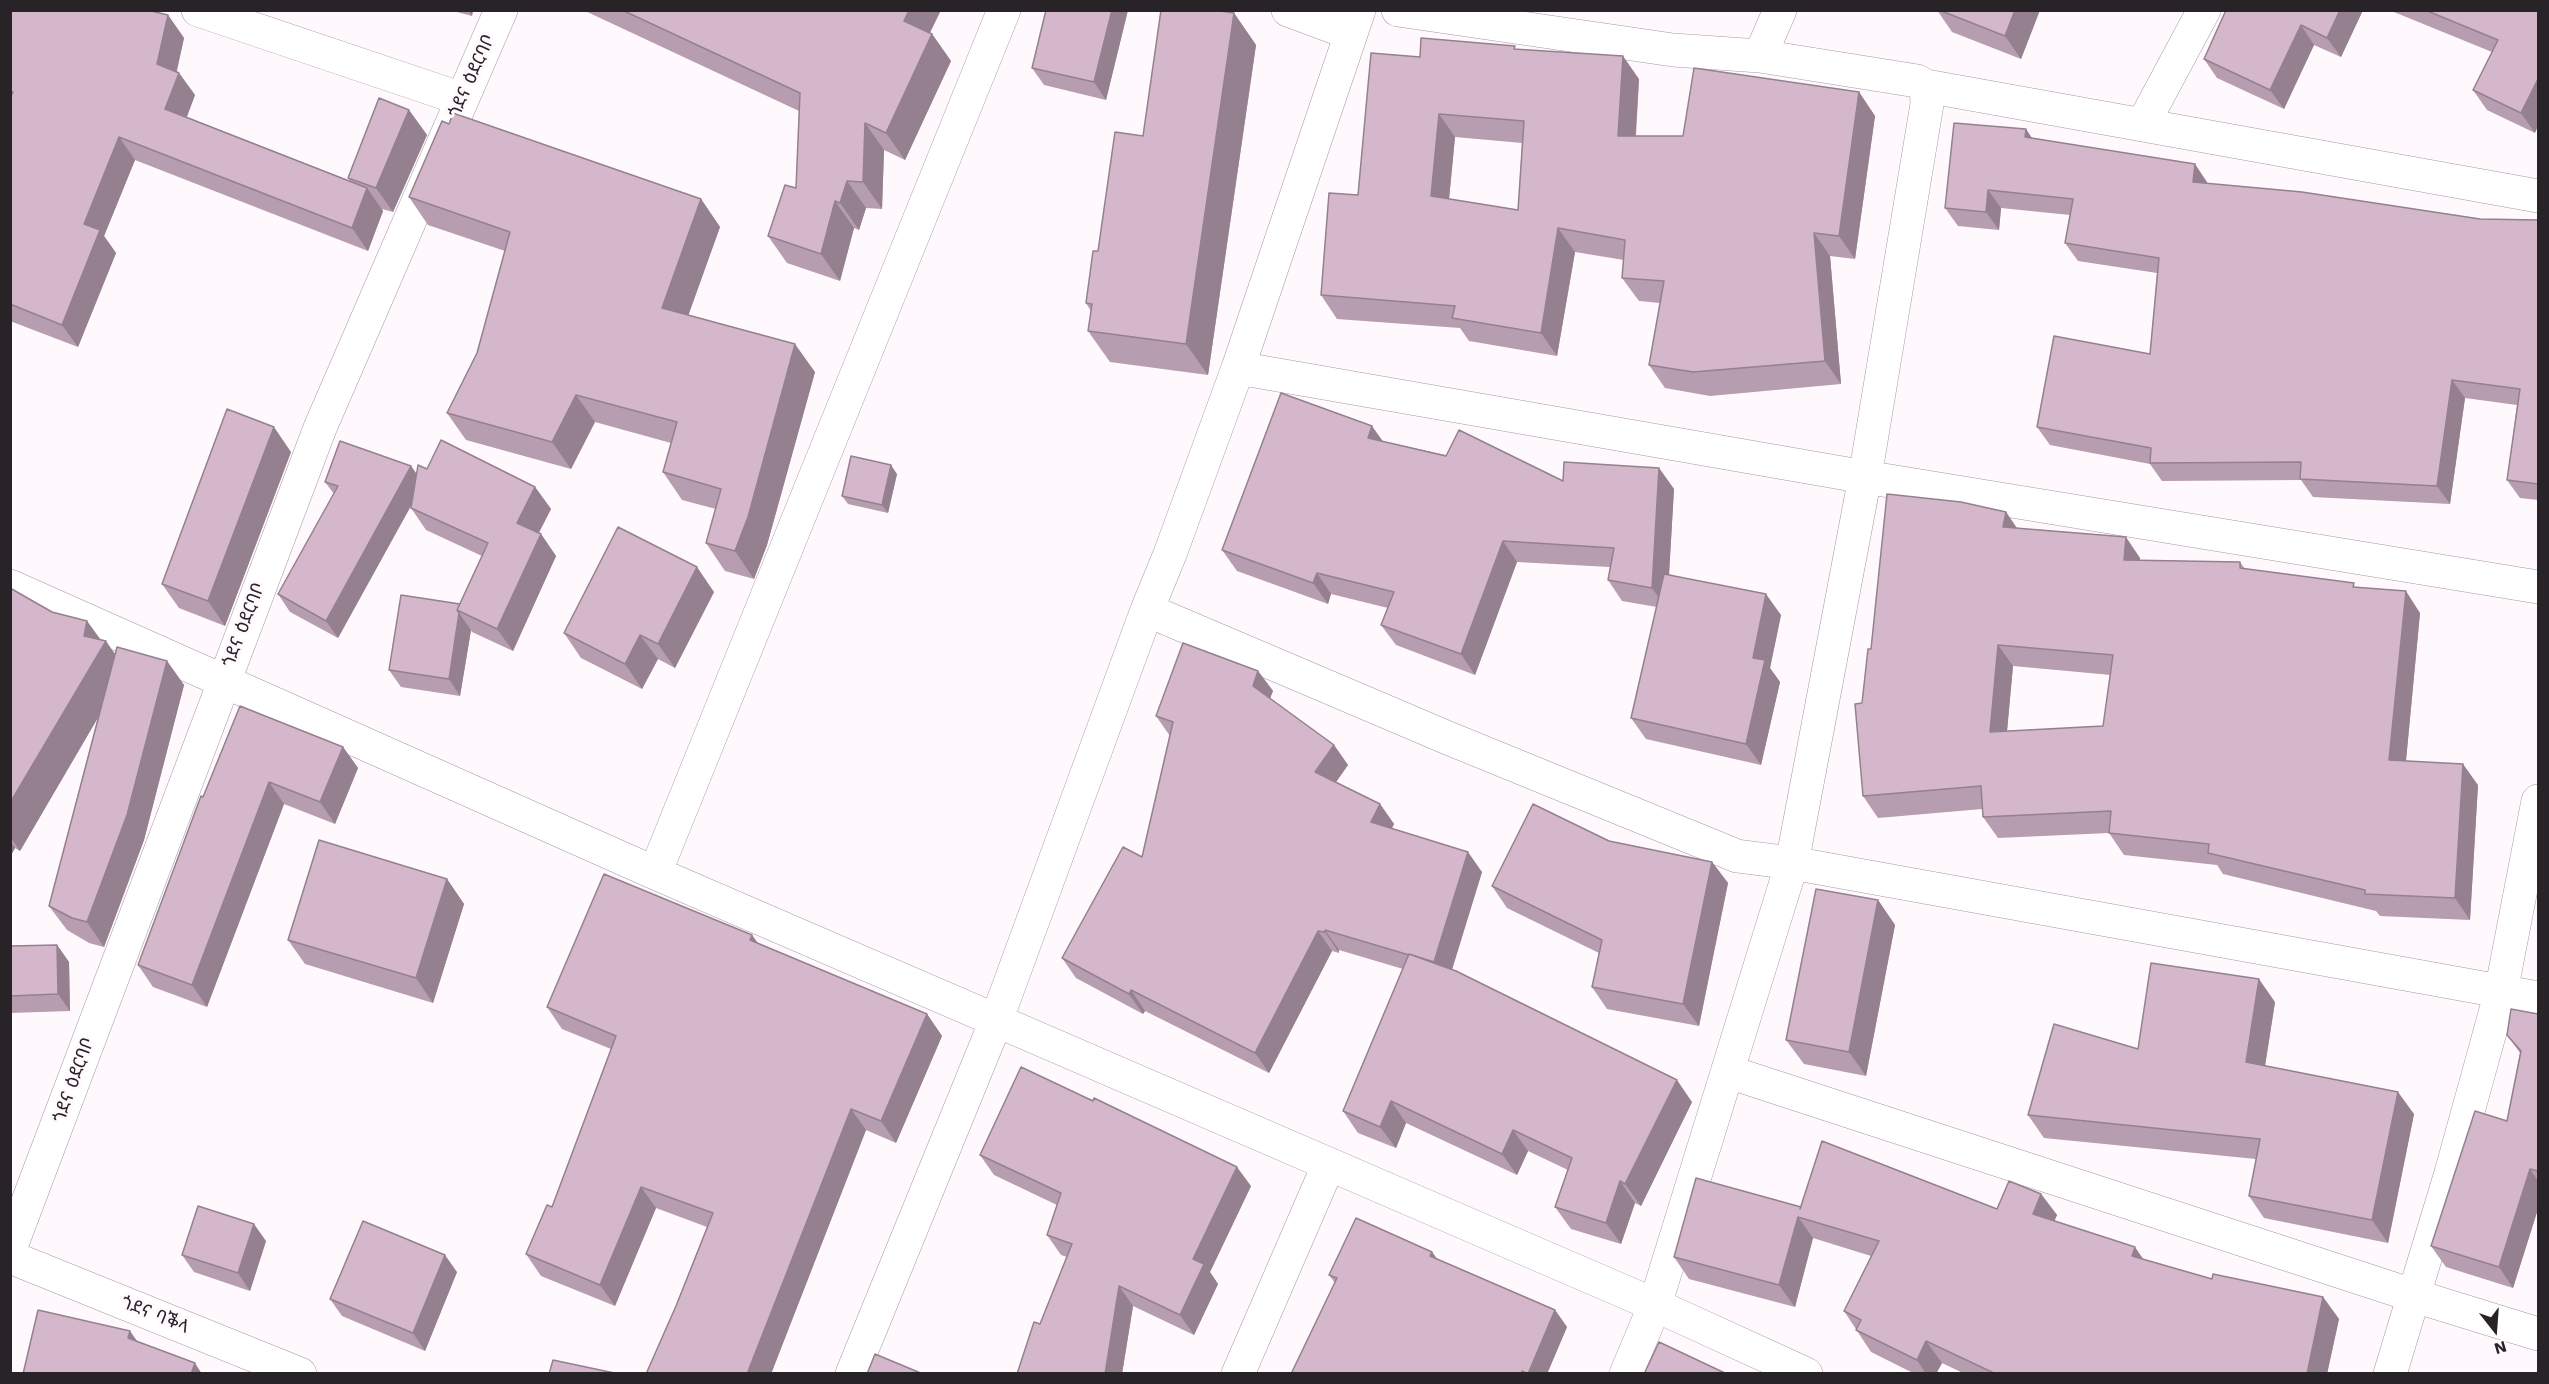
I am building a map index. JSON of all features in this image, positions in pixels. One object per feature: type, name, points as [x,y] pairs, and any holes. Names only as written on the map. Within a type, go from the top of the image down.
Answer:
[{"type":"street","points":[[198,10],[462,99]]},
{"type":"street","name":"ጎደና ዕደርባቦ","points":[[10,1249],[320,428],[501,10]]},
{"type":"street","points":[[655,873],[1004,10]]},
{"type":"street","points":[[852,1374],[996,1021],[1147,610],[1170,554],[1238,368],[1355,22],[1288,10]]},
{"type":"street","points":[[1398,10],[1673,51],[1760,56],[1917,81],[1926,86],[2538,196]]},
{"type":"street","points":[[1760,56],[1780,10]]},
{"type":"street","points":[[2143,124],[2204,10]]},
{"type":"street","points":[[1626,1374],[1655,1305],[1792,863],[1865,477],[1925,116],[1926,86]]},
{"type":"street","points":[[1238,368],[1865,477],[2538,587]]},
{"type":"street","points":[[10,586],[655,873],[1328,1166],[1655,1305],[1806,1374]]},
{"type":"street","points":[[1147,610],[1460,743],[1737,856],[1792,863],[2538,998]]},
{"type":"street","points":[[2390,1374],[2415,1296],[2501,992],[2538,801]]},
{"type":"street","points":[[1729,1072],[2538,1334]]},
{"type":"street","points":[[1238,1374],[1328,1166]]},
{"type":"street","name":"ጎደና ባቕላ","points":[[10,1257],[300,1374]]},
{"type":"building","points":[[10,10],[147,10],[168,15],[157,64],[179,73],[165,109],[367,188],[352,228],[119,137],[84,224],[100,230],[62,325],[10,304],[10,98],[13,92],[10,92]]},
{"type":"building","points":[[622,10],[909,10],[904,21],[932,34],[886,133],[865,123],[863,182],[847,181],[840,203],[835,201],[821,254],[768,236],[785,185],[796,188],[800,93]]},
{"type":"building","points":[[1046,10],[1112,10],[1094,82],[1032,68]]},
{"type":"building","points":[[1161,10],[1213,10],[1234,13],[1186,344],[1088,331],[1092,304],[1086,303],[1093,251],[1098,251],[1115,132],[1143,136]]},
{"type":"building","points":[[1939,10],[2015,10],[2005,36]]},
{"type":"building","points":[[2226,10],[2340,10],[2327,38],[2301,25],[2270,90],[2204,59]]},
{"type":"building","points":[[2425,10],[2538,10],[2538,79],[2521,113],[2473,90],[2498,40]]},
{"type":"building","points":[[1421,38],[1515,46],[1514,49],[1623,56],[1618,136],[1683,136],[1694,68],[1859,92],[1839,236],[1814,233],[1825,361],[1693,372],[1649,365],[1664,281],[1622,278],[1625,240],[1558,228],[1541,333],[1452,318],[1455,306],[1321,295],[1329,193],[1358,195],[1371,53],[1420,57]],"holes":[[[1439,114],[1524,121],[1518,210],[1431,196]]]},
{"type":"building","points":[[379,98],[409,110],[376,188],[348,178]]},
{"type":"building","points":[[453,113],[701,199],[662,308],[795,344],[748,517],[735,551],[706,543],[721,489],[663,472],[677,422],[576,395],[552,442],[447,413],[477,353],[510,232],[409,197],[442,121],[449,124]]},
{"type":"building","points":[[1954,123],[2026,129],[2025,137],[2195,164],[2193,182],[2302,192],[2480,219],[2538,220],[2538,484],[2507,480],[2520,389],[2452,380],[2437,486],[2300,479],[2301,462],[2150,463],[2151,448],[2037,427],[2054,336],[2150,354],[2159,258],[2065,243],[2073,199],[1988,190],[1986,212],[1945,208]]},
{"type":"building","points":[[1281,393],[1372,426],[1368,438],[1446,456],[1459,430],[1563,481],[1564,462],[1659,468],[1652,588],[1608,580],[1614,548],[1503,541],[1461,654],[1381,625],[1394,592],[1317,573],[1313,583],[1222,550]]},
{"type":"building","points":[[227,409],[274,427],[208,601],[162,584]]},
{"type":"building","points":[[441,440],[535,487],[517,523],[541,534],[497,629],[457,610],[488,543],[411,508],[418,465],[427,469]]},
{"type":"building","points":[[340,441],[411,466],[326,621],[278,594],[338,486],[325,482]]},
{"type":"building","points":[[851,456],[891,465],[882,505],[842,496]]},
{"type":"building","points":[[1887,494],[1961,502],[2006,512],[2003,527],[2126,537],[2124,560],[2240,562],[2240,568],[2354,583],[2353,587],[2406,591],[2389,760],[2463,764],[2455,898],[2365,894],[2365,890],[2208,853],[2209,844],[2109,833],[2111,811],[1983,817],[1981,786],[1863,796],[1855,704],[1862,703],[1868,649],[1871,649]],"holes":[[[1998,645],[2113,655],[2103,726],[1990,732]]]},
{"type":"building","points":[[618,527],[697,567],[658,644],[640,635],[625,664],[564,633]]},
{"type":"building","points":[[1664,574],[1766,594],[1753,658],[1765,660],[1746,744],[1631,718]]},
{"type":"building","points":[[10,588],[52,612],[87,621],[84,636],[106,641],[10,803]]},
{"type":"building","points":[[401,595],[460,604],[457,610],[459,613],[449,679],[389,670]]},
{"type":"building","points":[[1183,643],[1258,671],[1253,686],[1334,745],[1315,772],[1380,804],[1371,822],[1468,852],[1434,962],[1325,930],[1325,932],[1318,931],[1255,1053],[1131,990],[1129,994],[1062,958],[1123,847],[1142,857],[1173,722],[1156,716]]},
{"type":"building","points":[[117,647],[167,661],[127,815],[87,922],[72,918],[49,906]]},
{"type":"building","points":[[240,706],[343,747],[320,802],[269,782],[192,985],[138,965],[201,796],[203,797]]},
{"type":"building","points":[[1533,804],[1609,841],[1712,862],[1683,1004],[1592,987],[1602,940],[1492,886]]},
{"type":"building","points":[[319,840],[447,879],[416,978],[288,940]]},
{"type":"building","points":[[604,874],[752,935],[750,940],[927,1014],[881,1121],[851,1109],[747,1374],[646,1374],[713,1213],[641,1187],[600,1285],[526,1254],[547,1205],[552,1207],[616,1036],[547,1007]]},
{"type":"building","points":[[1816,889],[1878,900],[1849,1052],[1786,1040]]},
{"type":"building","points":[[57,945],[58,994],[10,996],[10,946]]},
{"type":"building","points":[[1409,954],[1456,971],[1677,1080],[1625,1184],[1620,1181],[1606,1223],[1555,1207],[1572,1158],[1513,1130],[1502,1154],[1391,1101],[1380,1127],[1343,1111]]},
{"type":"building","points":[[2151,963],[2259,979],[2246,1062],[2398,1092],[2372,1220],[2249,1196],[2260,1139],[2028,1115],[2054,1024],[2138,1049]]},
{"type":"building","points":[[2511,1009],[2538,1014],[2538,1171],[2530,1169],[2499,1267],[2431,1246],[2475,1111],[2507,1121],[2521,1051],[2507,1035]]},
{"type":"building","points":[[1021,1067],[1093,1101],[1094,1098],[1237,1167],[1193,1259],[1204,1264],[1180,1315],[1119,1286],[1105,1374],[1017,1374],[1034,1322],[1040,1324],[1072,1244],[1047,1235],[1061,1193],[980,1155]]},
{"type":"building","points":[[1822,1141],[1997,1209],[2009,1181],[2041,1194],[2033,1214],[2135,1247],[2132,1256],[2212,1279],[2213,1274],[2323,1297],[2307,1374],[1996,1374],[1926,1341],[1917,1360],[1856,1330],[1861,1320],[1844,1311],[1879,1241],[1798,1217],[1779,1285],[1674,1257],[1696,1178],[1801,1207]]},
{"type":"building","points":[[198,1206],[254,1224],[238,1273],[182,1255]]},
{"type":"building","points":[[1356,1218],[1432,1252],[1430,1256],[1555,1310],[1528,1374],[1522,1371],[1521,1374],[1291,1374],[1337,1278],[1329,1275]]},
{"type":"building","points":[[363,1221],[445,1255],[413,1333],[330,1299]]},
{"type":"building","points":[[38,1310],[130,1331],[128,1338],[195,1363],[191,1374],[23,1374]]},
{"type":"building","points":[[1659,1342],[1727,1374],[1644,1374]]},
{"type":"building","points":[[875,1354],[923,1374],[867,1374]]},
{"type":"building","points":[[553,1360],[619,1374],[549,1374]]}]
